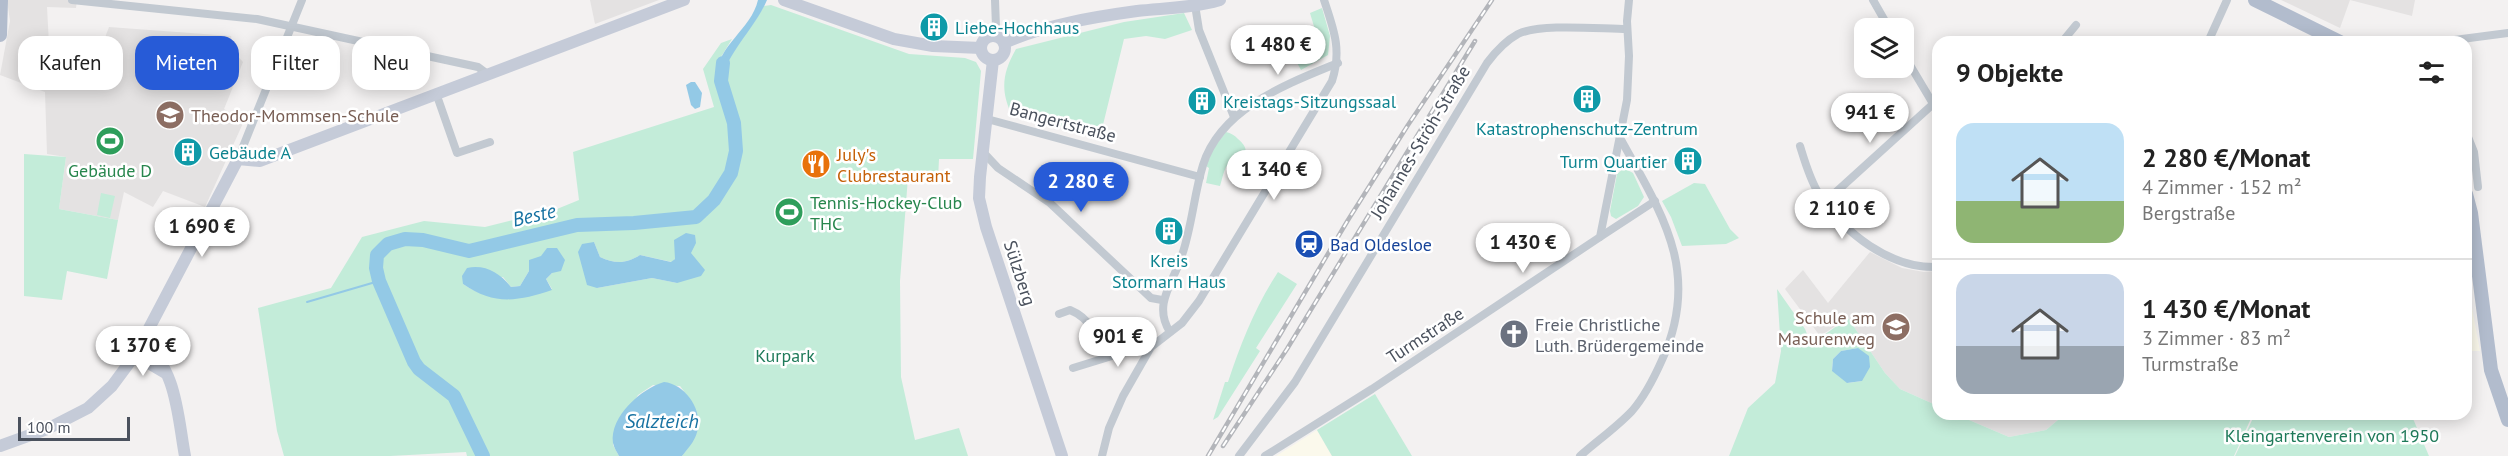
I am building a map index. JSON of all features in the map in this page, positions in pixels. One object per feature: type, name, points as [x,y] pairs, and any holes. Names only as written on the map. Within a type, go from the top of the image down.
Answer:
[{"type":"main road","points":[[0,35],[1,0]]},
{"type":"main road","points":[[2255,0],[2328,36]]},
{"type":"main road","points":[[2472,221],[2491,370],[2508,420]]},
{"type":"street","points":[[72,0],[194,11],[294,25],[477,67],[486,73]]},
{"type":"street","points":[[0,446],[47,429],[88,408],[112,386],[138,349],[238,159],[294,25],[302,0]]},
{"type":"street","points":[[238,159],[260,161],[486,73],[684,0]]},
{"type":"street","points":[[784,0],[894,39],[933,46],[981,48]]},
{"type":"street","points":[[993,36],[996,27],[995,0]]},
{"type":"street","points":[[1005,42],[1035,31],[1075,23],[1220,0]]},
{"type":"street","points":[[1073,368],[1155,343],[1182,323],[1215,276],[1253,208],[1332,81],[1338,63],[1334,28],[1324,0]]},
{"type":"street","points":[[1600,237],[1620,138],[1629,73],[1627,29],[1629,0]]},
{"type":"street","points":[[1873,0],[1883,18]]},
{"type":"street","points":[[2211,36],[2227,0]]},
{"type":"street","points":[[1195,5],[1199,30],[1234,117]]},
{"type":"street","points":[[2067,36],[2076,25]]},
{"type":"street","name":"Johannes-Ströh-Straße","points":[[1239,456],[1294,382],[1498,48],[1517,35],[1535,29],[1627,29]]},
{"type":"street","points":[[2472,38],[2508,33]]},
{"type":"street","points":[[993,36],[1005,42],[1006,48],[1003,56],[993,60],[984,57],[981,48],[985,38],[993,36]]},
{"type":"street","name":"Sülzberg","points":[[993,60],[980,198],[986,227],[1062,456]]},
{"type":"street","points":[[1170,332],[1164,322],[1162,300],[1182,256],[1200,177],[1210,145],[1234,117],[1264,98],[1338,63]]},
{"type":"street","points":[[1914,72],[1932,104]]},
{"type":"street","points":[[436,93],[458,153],[490,142]]},
{"type":"street","points":[[1825,202],[1932,112]]},
{"type":"street","name":"Bangertstraße","points":[[987,119],[1200,177]]},
{"type":"street","points":[[1580,456],[1632,411],[1652,382],[1673,336],[1678,295],[1676,255],[1655,201],[1620,138]]},
{"type":"street","points":[[1800,146],[1812,179],[1825,202],[1846,226],[1887,256],[1907,264],[1932,266]]},
{"type":"street","points":[[2472,147],[2474,152],[2472,190]]},
{"type":"street","points":[[983,152],[999,168],[1030,187],[1072,223],[1151,298],[1162,300]]},
{"type":"street","name":"Turmstraße","points":[[1265,456],[1387,380],[1655,201]]},
{"type":"street","points":[[1059,314],[1070,309],[1081,314],[1092,325],[1104,358]]},
{"type":"street","points":[[1102,456],[1109,428],[1123,396],[1155,343]]},
{"type":"street","points":[[138,349],[165,372],[173,394],[184,456]]},
{"type":"shaded area","name":"Theodor-Mommsen-Schule","points":[[7,0],[77,0],[76,8],[47,7],[49,36],[18,36],[18,82],[0,75],[10,21]]},
{"type":"shaded area","points":[[590,0],[659,0],[595,24]]},
{"type":"shaded area","points":[[2281,0],[2350,0],[2340,28]]},
{"type":"shaded area","points":[[2350,0],[2415,0],[2412,16]]},
{"type":"shaded area","name":"Theodor-Mommsen-Schule","points":[[109,27],[231,36],[135,36],[135,90],[232,90],[224,109],[244,121],[205,207],[163,191],[153,207],[124,192],[118,220],[59,209],[66,157],[47,154],[45,92],[40,90],[123,90],[123,36],[106,36]]},
{"type":"shaded area","name":"Theodor-Mommsen-Schule","points":[[239,58],[243,62],[239,72]]},
{"type":"shaded area","name":"Schule am Masurenweg","points":[[1870,252],[1902,268],[1932,271],[1932,403],[1900,389],[1885,373],[1848,318],[1820,336],[1785,289],[1803,270],[1828,303]]},
{"type":"shaded area","points":[[2472,308],[2480,351],[2472,351]]},
{"type":"shaded area","points":[[1969,420],[2058,420],[2046,430],[2009,437]]},
{"type":"shaded area","points":[[1317,430],[1332,456],[1276,456]]},
{"type":"green space","name":"Kurpark","points":[[771,5],[909,54],[965,58],[976,62],[981,71],[973,159],[939,159],[938,179],[908,177],[900,281],[901,377],[915,440],[959,428],[968,456],[682,456],[689,447],[696,429],[692,404],[680,386],[653,385],[638,395],[613,437],[613,445],[619,456],[467,456],[466,452],[390,456],[284,456],[277,431],[258,308],[331,288],[362,237],[424,221],[485,227],[557,209],[579,200],[573,152],[714,107],[703,69],[721,43],[732,39],[721,57],[721,81],[734,51],[764,6]],"holes":[[[594,242],[600,257],[611,261],[630,260],[640,255],[672,262],[675,259],[677,283],[652,278],[597,288]],[[529,271],[552,273],[546,279],[552,289],[506,297],[485,294],[463,284],[503,277],[511,287],[520,286]]]},
{"type":"green space","points":[[1322,8],[1330,36],[1328,55],[1301,70],[1295,59],[1313,51],[1318,40],[1310,13]]},
{"type":"green space","points":[[1184,13],[1192,30],[1165,39],[1146,36],[1124,39],[1100,137],[1011,113],[1005,96],[1004,81],[1008,65],[1016,49],[1124,22]]},
{"type":"green space","points":[[1226,132],[1234,135],[1244,145],[1245,153],[1226,167],[1220,186],[1206,183],[1209,168],[1206,166],[1214,147]]},
{"type":"green space","points":[[24,154],[66,157],[59,209],[118,220],[107,279],[67,271],[62,300],[24,296]]},
{"type":"green space","points":[[1624,168],[1633,173],[1644,197],[1638,206],[1616,219],[1611,216],[1610,211],[1617,174]]},
{"type":"green space","points":[[1694,183],[1705,184],[1730,229],[1739,238],[1726,244],[1682,246],[1662,201]]},
{"type":"green space","points":[[101,193],[115,196],[110,218],[97,215]]},
{"type":"green space","points":[[1278,272],[1297,284],[1256,348],[1260,351],[1218,417],[1213,420],[1225,382],[1228,382],[1249,325]]},
{"type":"green space","points":[[1777,289],[1805,329],[1809,339],[1824,335],[1848,318],[1885,373],[1900,389],[1932,403],[1932,420],[1969,420],[2009,437],[2046,430],[2058,420],[2250,420],[2234,456],[1729,456],[1748,408],[1775,383],[1781,351]],"holes":[[[1858,348],[1862,381],[1848,383],[1832,370],[1833,359],[1841,351]]]},
{"type":"green space","points":[[1375,394],[1412,456],[1332,456],[1317,430]]},
{"type":"green space","name":"Kleingartenverein von 1950","points":[[2252,420],[2414,420],[2429,456],[2235,456]]},
{"type":"water","points":[[758,0],[767,0],[730,59],[721,81],[716,77],[722,55],[749,20]]},
{"type":"water","points":[[695,82],[702,93],[700,107],[695,109],[691,105],[686,85]]},
{"type":"water","points":[[686,233],[695,235],[696,243],[691,253],[705,270],[701,276],[677,283],[652,278],[597,288],[587,285],[578,252],[582,244],[594,242],[600,257],[611,261],[630,260],[640,255],[671,262],[675,259],[674,240]]},
{"type":"water","points":[[547,248],[557,248],[565,260],[561,271],[552,273],[546,279],[552,290],[529,297],[507,299],[485,296],[463,284],[462,276],[467,268],[480,267],[497,274],[511,287],[520,286],[529,271],[529,260],[541,256]]},
{"type":"water","points":[[1858,348],[1869,356],[1870,367],[1862,381],[1847,383],[1832,371],[1833,359],[1841,351]]},
{"type":"water","name":"Salzteich","points":[[664,382],[678,387],[694,404],[698,427],[692,443],[682,456],[619,456],[613,445],[616,423],[637,397]]},
{"type":"waterway","name":"Beste","points":[[483,456],[454,396],[419,369],[414,362],[379,281],[376,268],[377,255],[388,244],[405,239],[423,240],[469,251],[577,225],[634,223],[696,217],[714,200],[731,173],[736,151],[734,123],[721,81],[723,63]]},
{"type":"waterway","points":[[307,302],[379,281]]},
{"type":"railway","points":[[1208,456],[1348,220],[1408,125],[1492,0]]},
{"type":"railway","points":[[1223,446],[1287,349],[1475,41]]},
{"type":"place","name":"Liebe-Hochhaus","points":[[934,27]]},
{"type":"place","name":"Katastrophenschutz-Zentrum","points":[[1587,99]]},
{"type":"place","name":"Kreistags-Sitzungssaal","points":[[1202,101]]},
{"type":"place","name":"Theodor-Mommsen-Schule","points":[[170,115]]},
{"type":"place","name":"Gebäude D","points":[[110,141]]},
{"type":"place","name":"Gebäude A","points":[[188,152]]},
{"type":"place","name":"Turm Quartier","points":[[1688,161]]},
{"type":"place","name":"July's Clubrestaurant","points":[[816,164]]},
{"type":"place","name":"Tennis-Hockey-Club THC","points":[[789,212]]},
{"type":"place","name":"Kreis Stormarn Haus","points":[[1169,231]]},
{"type":"place","name":"Bad Oldesloe","points":[[1309,244]]},
{"type":"place","name":"Schule am Masurenweg","points":[[1896,327]]},
{"type":"place","name":"Freie Christliche Luth. Brüdergemeinde","points":[[1514,334]]}]
